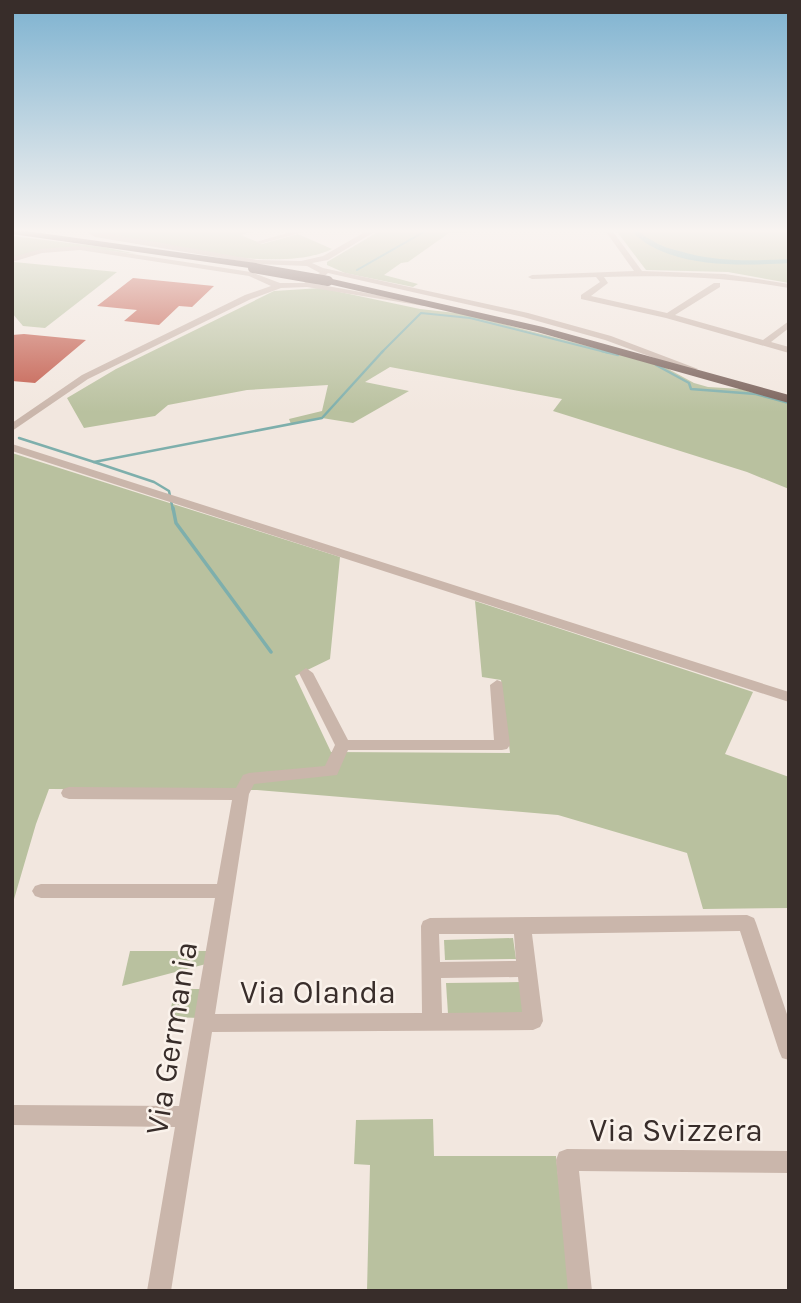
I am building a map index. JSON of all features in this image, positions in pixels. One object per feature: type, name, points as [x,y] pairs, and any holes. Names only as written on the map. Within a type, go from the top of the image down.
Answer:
[{"type":"main road","points":[[378,290],[613,348],[789,397]]},
{"type":"main road","points":[[382,290],[542,327],[789,397]]},
{"type":"street","points":[[248,298],[258,290]]},
{"type":"street","points":[[12,428],[85,377],[248,298],[273,290]]},
{"type":"street","points":[[332,290],[451,308]]},
{"type":"street","points":[[594,290],[584,297],[668,316],[789,350]]},
{"type":"street","points":[[668,316],[710,290]]},
{"type":"street","points":[[764,343],[789,324]]},
{"type":"street","points":[[12,447],[400,577],[789,697]]},
{"type":"street","points":[[306,673],[343,745]]},
{"type":"street","points":[[343,745],[502,745],[497,685]]},
{"type":"street","points":[[69,793],[241,794],[249,779],[331,771],[343,745]]},
{"type":"street","name":"Via Germania","points":[[159,1291],[241,794]]},
{"type":"street","points":[[41,891],[225,891]]},
{"type":"street","name":"Via Olanda","points":[[432,1022],[430,926],[747,923],[789,1051]]},
{"type":"street","name":"Via Olanda","points":[[204,1023],[533,1021],[522,926]]},
{"type":"street","name":"Via Olanda","points":[[431,970],[527,969]]},
{"type":"street","points":[[12,1115],[188,1117]]},
{"type":"street","name":"Via Svizzera","points":[[580,1291],[567,1160],[789,1162]]},
{"type":"green space","points":[[12,290],[94,290],[45,328],[23,326],[12,313]]},
{"type":"green space","points":[[330,290],[420,309],[465,314],[661,365],[694,383],[708,387],[741,389],[789,404],[789,489],[747,472],[553,411],[562,399],[390,367],[365,382],[409,391],[353,423],[322,418],[291,424],[289,419],[322,411],[328,385],[247,390],[168,405],[155,416],[84,428],[67,398],[116,369],[274,291]]},
{"type":"green space","points":[[12,453],[340,557],[330,659],[295,676],[331,752],[510,753],[501,680],[482,677],[475,601],[753,692],[725,754],[789,777],[789,908],[703,909],[687,853],[558,815],[257,790],[49,789],[12,906]]},
{"type":"green space","points":[[513,938],[516,959],[445,960],[444,940]]},
{"type":"green space","points":[[130,951],[208,951],[206,964],[122,986]]},
{"type":"green space","points":[[520,982],[523,1013],[448,1014],[446,983]]},
{"type":"green space","points":[[192,989],[206,989],[200,1018],[169,1017],[174,994]]},
{"type":"green space","points":[[433,1119],[434,1156],[556,1156],[570,1291],[367,1291],[370,1165],[354,1164],[356,1120]]},
{"type":"building","points":[[118,290],[210,290],[192,307],[179,306],[159,325],[124,321],[137,310],[97,306]]},
{"type":"building","points":[[12,335],[86,340],[35,383],[12,381]]},
{"type":"waterway","points":[[383,351],[421,313],[470,318],[609,353]]},
{"type":"waterway","points":[[94,462],[322,418],[383,351]]},
{"type":"waterway","points":[[602,351],[618,355]]},
{"type":"waterway","points":[[656,365],[689,383],[691,389],[756,394],[789,403]]},
{"type":"waterway","points":[[19,438],[94,462]]},
{"type":"waterway","points":[[94,462],[154,482],[169,491],[173,510]]},
{"type":"waterway","points":[[173,508],[176,523],[271,652]]}]
